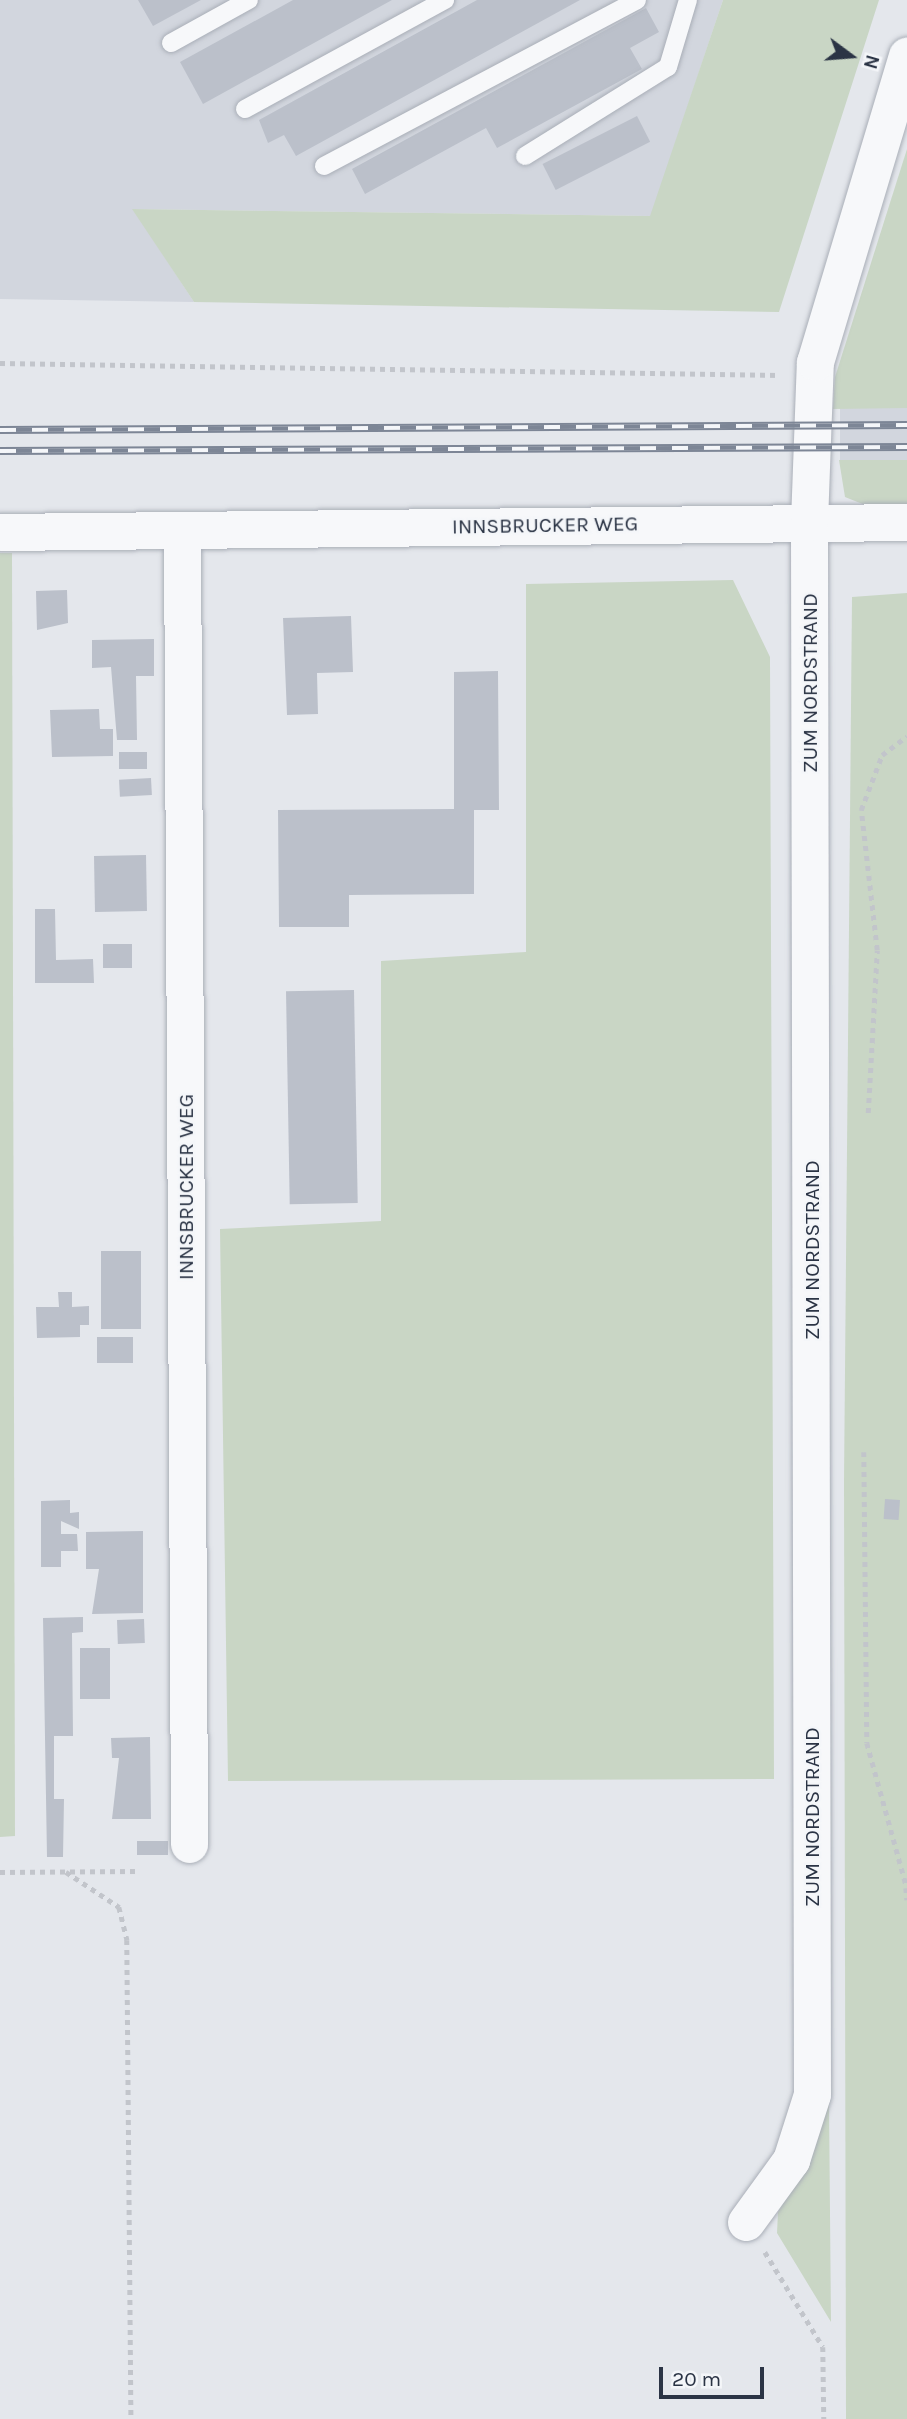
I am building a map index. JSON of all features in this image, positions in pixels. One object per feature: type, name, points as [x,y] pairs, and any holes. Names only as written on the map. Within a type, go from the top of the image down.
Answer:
[{"type":"street","name":"ZUM NORDSTRAND","points":[[746,2222],[791,2160],[812,2094],[809,522],[814,375],[907,56]]},
{"type":"street","name":"INNSBRUCKER WEG","points":[[0,532],[907,522]]},
{"type":"street","name":"INNSBRUCKER WEG","points":[[183,530],[189,1844]]},
{"type":"lane","points":[[171,43],[249,0]]},
{"type":"lane","points":[[245,109],[446,0]]},
{"type":"lane","points":[[324,166],[637,0]]},
{"type":"lane","points":[[525,156],[668,68],[688,0]]},
{"type":"path","points":[[0,363],[814,375]]},
{"type":"path","points":[[868,1113],[877,950],[861,810],[882,755],[907,736]]},
{"type":"path","points":[[864,1452],[867,1743],[907,1900]]},
{"type":"path","points":[[0,1872],[138,1871]]},
{"type":"path","points":[[66,1872],[119,1906],[127,1940],[131,2419]]},
{"type":"path","points":[[746,2222],[823,2347],[824,2419]]},
{"type":"shaded area","points":[[0,0],[723,0],[651,216],[133,209],[194,302],[0,299]]},
{"type":"shaded area","points":[[840,408],[907,408],[907,460],[840,460]]},
{"type":"green space","points":[[723,0],[879,0],[779,312],[194,302],[132,209],[650,216]]},
{"type":"green space","points":[[907,149],[907,408],[833,409],[835,377]]},
{"type":"green space","points":[[839,460],[907,460],[907,507],[870,507],[845,497]]},
{"type":"green space","points":[[0,553],[12,553],[15,1836],[0,1837]]},
{"type":"green space","points":[[733,580],[770,657],[774,1779],[228,1781],[220,1229],[381,1221],[381,961],[526,952],[526,584]]},
{"type":"green space","points":[[907,593],[907,2419],[846,2419],[844,1482],[852,597]]},
{"type":"green space","points":[[829,2103],[831,2322],[777,2233],[778,2212],[806,2165]]},
{"type":"building","points":[[138,0],[201,0],[153,26]]},
{"type":"building","points":[[293,0],[392,0],[203,104],[180,62]]},
{"type":"building","points":[[477,0],[580,0],[296,156],[284,135],[268,143],[259,120]]},
{"type":"building","points":[[646,8],[659,32],[630,48],[642,69],[497,148],[486,128],[365,194],[352,169]]},
{"type":"building","points":[[637,116],[650,142],[556,190],[543,164]]},
{"type":"building","points":[[67,590],[68,623],[37,630],[36,591]]},
{"type":"building","points":[[351,616],[353,672],[317,673],[318,714],[287,715],[283,618]]},
{"type":"building","points":[[154,639],[154,676],[136,676],[137,740],[117,740],[111,667],[92,668],[92,640]]},
{"type":"building","points":[[498,671],[499,810],[474,810],[474,894],[349,895],[349,927],[279,927],[278,810],[454,809],[454,672]]},
{"type":"building","points":[[99,709],[100,729],[113,729],[113,756],[52,757],[50,710]]},
{"type":"building","points":[[119,752],[147,752],[147,769],[119,769]]},
{"type":"building","points":[[151,778],[152,795],[120,797],[119,780]]},
{"type":"building","points":[[146,855],[147,911],[95,912],[94,856]]},
{"type":"building","points":[[35,909],[55,909],[56,960],[93,959],[94,983],[35,983]]},
{"type":"building","points":[[103,944],[132,944],[132,968],[103,968]]},
{"type":"building","points":[[354,990],[358,1203],[290,1204],[286,991]]},
{"type":"building","points":[[101,1251],[141,1251],[141,1329],[101,1329]]},
{"type":"building","points":[[58,1292],[72,1292],[72,1307],[89,1306],[89,1325],[80,1325],[80,1337],[37,1338],[36,1307],[59,1307]]},
{"type":"building","points":[[97,1337],[133,1337],[133,1363],[97,1363]]},
{"type":"building","points":[[885,1499],[900,1500],[899,1520],[884,1519]]},
{"type":"building","points":[[70,1500],[70,1513],[79,1512],[79,1529],[61,1521],[61,1534],[77,1534],[78,1551],[61,1551],[61,1567],[41,1567],[41,1501]]},
{"type":"building","points":[[143,1531],[143,1613],[92,1614],[99,1569],[86,1569],[86,1532]]},
{"type":"building","points":[[83,1617],[83,1632],[72,1633],[73,1736],[54,1736],[54,1799],[64,1799],[63,1857],[47,1857],[43,1618]]},
{"type":"building","points":[[144,1619],[145,1643],[118,1644],[117,1620]]},
{"type":"building","points":[[80,1648],[110,1648],[110,1699],[80,1699]]},
{"type":"building","points":[[150,1737],[151,1819],[112,1819],[119,1758],[112,1758],[111,1738]]},
{"type":"building","points":[[137,1841],[168,1841],[168,1855],[137,1855]]},
{"type":"railway","points":[[0,430],[907,425]]},
{"type":"railway","points":[[0,451],[907,447]]}]
